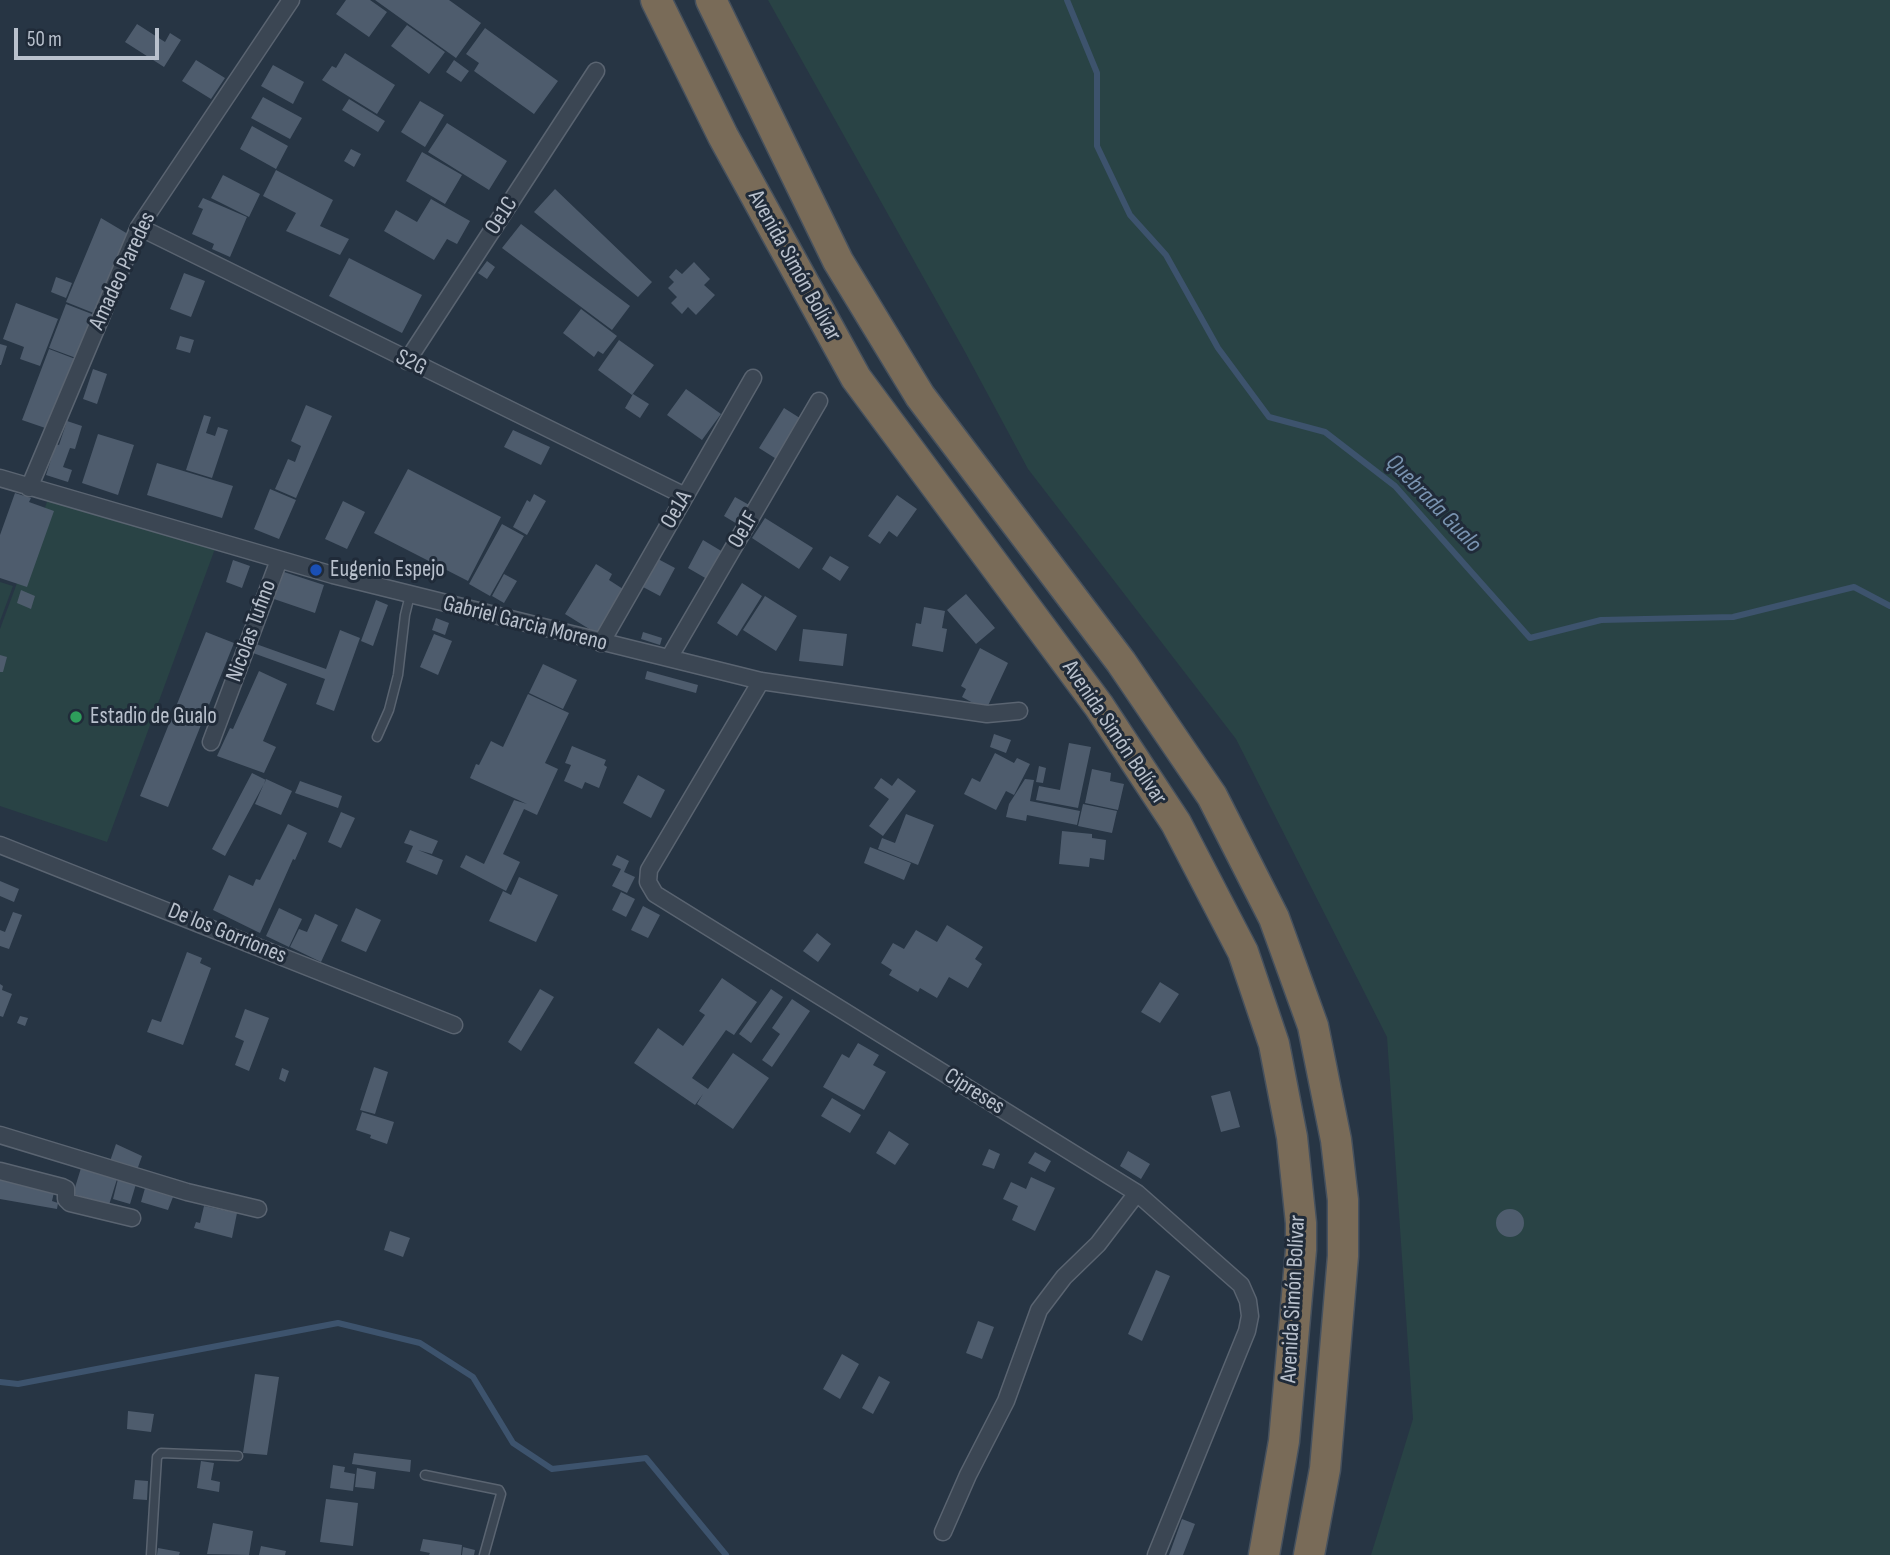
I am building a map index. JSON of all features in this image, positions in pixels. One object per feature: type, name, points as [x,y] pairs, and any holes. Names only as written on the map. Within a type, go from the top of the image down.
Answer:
[{"type":"highway","name":"Avenida Simón Bolívar","points":[[656,0],[730,148],[856,378],[1099,706],[1176,824],[1242,953],[1274,1045],[1292,1137],[1301,1223],[1284,1441],[1264,1555]]},
{"type":"highway","name":"Avenida Simón Bolívar","points":[[711,0],[838,261],[920,396],[1121,662],[1212,796],[1274,918],[1313,1026],[1336,1140],[1343,1200],[1343,1256],[1325,1469],[1309,1555]]},
{"type":"street","name":"Amadeo Paredes","points":[[29,488],[139,227],[291,0]]},
{"type":"street","name":"Oe1C","points":[[407,361],[596,71]]},
{"type":"street","name":"S2G","points":[[139,227],[685,496]]},
{"type":"street","name":"Oe1A","points":[[601,643],[753,379]]},
{"type":"street","name":"Oe1F","points":[[669,659],[819,401]]},
{"type":"street","name":"Gabriel Garcia Moreno","points":[[0,478],[279,560],[410,595],[761,681],[987,714],[1019,711]]},
{"type":"street","name":"Nicolas Tufino","points":[[211,742],[279,560]]},
{"type":"street","name":"Cipreses","points":[[761,681],[649,870],[648,881],[655,894],[1137,1193],[1241,1284],[1248,1301],[1248,1331],[1156,1555]]},
{"type":"street","name":"De los Gorriones","points":[[0,845],[454,1025]]},
{"type":"street","points":[[0,1135],[176,1188],[258,1209]]},
{"type":"street","points":[[0,1171],[62,1187],[66,1189],[69,1203],[132,1218]]},
{"type":"street","points":[[943,1532],[968,1475],[1006,1401],[1039,1310],[1064,1277],[1098,1244],[1137,1193]]},
{"type":"lane","points":[[377,737],[398,675],[410,595]]},
{"type":"lane","points":[[151,1555],[157,1457],[161,1453],[238,1456]]},
{"type":"lane","points":[[425,1475],[499,1490],[501,1494],[484,1555]]},
{"type":"green space","points":[[768,0],[1890,0],[1890,1555],[1371,1555],[1413,1419],[1387,1037],[1236,739],[1028,469]]},
{"type":"green space","name":"Estadio de Gualo","points":[[51,491],[216,546],[107,842],[0,806],[0,629]]},
{"type":"green space","points":[[0,582],[13,586],[0,621]]},
{"type":"building","points":[[346,0],[370,0],[387,12],[369,37],[336,14]]},
{"type":"building","points":[[375,0],[449,0],[481,23],[456,58]]},
{"type":"building","points":[[137,24],[165,42],[170,33],[181,40],[164,67],[125,42]]},
{"type":"building","points":[[407,25],[445,52],[429,74],[391,46]]},
{"type":"building","points":[[485,28],[558,81],[534,114],[474,71],[479,63],[466,54]]},
{"type":"building","points":[[345,53],[395,85],[377,114],[322,80],[332,66],[336,68]]},
{"type":"building","points":[[196,60],[225,78],[211,99],[182,81]]},
{"type":"building","points":[[454,60],[469,71],[461,82],[446,72]]},
{"type":"building","points":[[273,65],[304,82],[293,104],[261,86]]},
{"type":"building","points":[[263,97],[302,118],[290,139],[251,118]]},
{"type":"building","points":[[349,99],[385,121],[378,132],[342,110]]},
{"type":"building","points":[[420,101],[444,115],[425,147],[401,132]]},
{"type":"building","points":[[447,123],[507,161],[489,190],[428,152]]},
{"type":"building","points":[[252,126],[288,146],[276,169],[240,149]]},
{"type":"building","points":[[351,149],[361,154],[354,167],[344,161]]},
{"type":"building","points":[[422,152],[462,175],[445,204],[406,181]]},
{"type":"building","points":[[276,170],[333,200],[320,226],[349,239],[340,255],[286,231],[296,213],[263,196]]},
{"type":"building","points":[[223,175],[260,194],[249,217],[211,198]]},
{"type":"building","points":[[555,189],[652,282],[638,297],[534,212]]},
{"type":"building","points":[[203,198],[247,217],[230,257],[212,249],[214,244],[192,234],[203,209],[198,207]]},
{"type":"building","points":[[431,199],[470,221],[457,244],[447,239],[434,260],[384,231],[396,210],[417,222]]},
{"type":"building","points":[[101,218],[133,237],[96,314],[66,302]]},
{"type":"building","points":[[521,224],[630,306],[612,330],[502,248]]},
{"type":"building","points":[[349,258],[422,295],[402,333],[329,296]]},
{"type":"building","points":[[487,261],[495,267],[487,279],[478,273]]},
{"type":"building","points":[[694,262],[710,279],[704,285],[715,295],[696,315],[688,307],[682,314],[671,303],[677,297],[668,288],[674,282],[669,277],[676,269],[682,274]]},
{"type":"building","points":[[184,273],[205,281],[191,317],[170,309]]},
{"type":"building","points":[[56,277],[72,283],[66,298],[51,292]]},
{"type":"building","points":[[16,303],[58,319],[40,366],[20,359],[24,347],[3,339]]},
{"type":"building","points":[[66,304],[97,316],[76,358],[49,348]]},
{"type":"building","points":[[581,309],[617,336],[603,354],[598,351],[594,357],[563,333]]},
{"type":"building","points":[[180,336],[194,340],[190,353],[176,349]]},
{"type":"building","points":[[619,340],[654,365],[632,395],[598,370]]},
{"type":"building","points":[[0,344],[7,346],[1,365],[0,365]]},
{"type":"building","points":[[49,349],[78,360],[51,430],[22,420]]},
{"type":"building","points":[[93,369],[107,374],[97,404],[83,399]]},
{"type":"building","points":[[686,389],[721,414],[702,440],[667,415]]},
{"type":"building","points":[[633,394],[649,404],[640,418],[625,408]]},
{"type":"building","points":[[306,405],[332,416],[296,498],[275,489],[288,459],[295,462],[301,446],[291,441]]},
{"type":"building","points":[[784,408],[803,420],[778,460],[759,448]]},
{"type":"building","points":[[204,415],[211,417],[206,433],[215,436],[218,427],[228,430],[212,478],[186,470]]},
{"type":"building","points":[[67,421],[82,426],[75,449],[70,448],[63,467],[72,470],[68,482],[46,475]]},
{"type":"building","points":[[513,430],[550,447],[541,465],[504,447]]},
{"type":"building","points":[[98,434],[134,445],[118,495],[82,483]]},
{"type":"building","points":[[157,463],[233,486],[222,518],[147,495]]},
{"type":"building","points":[[408,469],[501,517],[468,581],[374,533]]},
{"type":"building","points":[[270,489],[296,500],[279,539],[254,529]]},
{"type":"building","points":[[15,493],[31,498],[29,502],[54,511],[27,587],[0,578],[0,535]]},
{"type":"building","points":[[534,494],[546,501],[527,535],[513,527],[527,500],[530,502]]},
{"type":"building","points":[[897,495],[917,509],[897,537],[889,531],[880,544],[868,536]]},
{"type":"building","points":[[735,497],[751,506],[739,525],[724,516]]},
{"type":"building","points":[[343,501],[365,512],[347,549],[325,539]]},
{"type":"building","points":[[765,518],[813,548],[799,569],[752,538]]},
{"type":"building","points":[[502,524],[524,536],[490,596],[469,584]]},
{"type":"building","points":[[703,540],[723,552],[707,579],[688,568]]},
{"type":"building","points":[[830,556],[849,567],[840,581],[822,569]]},
{"type":"building","points":[[658,559],[675,568],[660,596],[643,587]]},
{"type":"building","points":[[233,560],[250,566],[242,588],[226,582]]},
{"type":"building","points":[[596,564],[612,574],[609,580],[626,591],[599,635],[565,614]]},
{"type":"building","points":[[284,572],[324,585],[315,613],[274,599]]},
{"type":"building","points":[[504,574],[517,581],[504,603],[492,596]]},
{"type":"building","points":[[742,583],[762,596],[737,636],[717,623]]},
{"type":"building","points":[[21,590],[35,596],[31,609],[17,603]]},
{"type":"building","points":[[966,594],[995,628],[976,644],[947,610]]},
{"type":"building","points":[[765,596],[797,616],[776,651],[743,630]]},
{"type":"building","points":[[376,600],[388,605],[373,646],[361,641]]},
{"type":"building","points":[[924,607],[945,611],[942,628],[947,629],[943,652],[912,646],[916,623],[921,624]]},
{"type":"building","points":[[436,618],[449,623],[445,635],[432,630]]},
{"type":"building","points":[[803,629],[847,634],[843,666],[799,661]]},
{"type":"building","points":[[340,630],[360,638],[334,711],[316,704],[325,679],[253,653],[256,644],[326,669]]},
{"type":"building","points":[[206,632],[234,643],[168,807],[140,796]]},
{"type":"building","points":[[643,632],[662,638],[660,645],[641,639]]},
{"type":"building","points":[[434,634],[452,641],[438,675],[420,667]]},
{"type":"building","points":[[980,648],[1008,663],[986,710],[962,697],[966,689],[961,686]]},
{"type":"building","points":[[0,655],[7,657],[3,672],[0,672]]},
{"type":"building","points":[[543,664],[577,680],[563,709],[529,693]]},
{"type":"building","points":[[259,671],[287,684],[263,741],[276,747],[264,773],[217,756],[230,728],[233,729]]},
{"type":"building","points":[[647,671],[698,685],[696,693],[645,679]]},
{"type":"building","points":[[528,694],[569,713],[545,763],[558,769],[537,815],[524,809],[503,854],[520,862],[506,891],[460,867],[466,855],[484,864],[514,800],[527,804],[470,778],[491,741],[503,747]]},
{"type":"building","points":[[994,734],[1011,740],[1006,753],[990,747]]},
{"type":"building","points":[[1069,743],[1091,747],[1078,808],[1036,800],[1039,786],[1060,790]]},
{"type":"building","points":[[572,746],[606,760],[604,765],[607,767],[599,788],[585,782],[582,789],[564,781],[571,765],[565,763]]},
{"type":"building","points":[[995,753],[1014,763],[1017,758],[1030,764],[1014,795],[1006,791],[996,810],[964,794],[972,778],[980,782]]},
{"type":"building","points":[[1039,766],[1046,768],[1043,783],[1036,782]]},
{"type":"building","points":[[1092,769],[1111,773],[1110,781],[1124,784],[1118,810],[1085,803]]},
{"type":"building","points":[[252,773],[266,780],[225,856],[212,849]]},
{"type":"building","points":[[638,775],[665,790],[651,818],[623,803]]},
{"type":"building","points":[[881,778],[892,786],[898,778],[916,791],[883,836],[869,826],[889,799],[874,788]]},
{"type":"building","points":[[266,779],[292,791],[281,815],[255,804]]},
{"type":"building","points":[[1025,779],[1034,780],[1030,801],[1080,811],[1077,825],[1027,815],[1026,821],[1006,817],[1009,804]]},
{"type":"building","points":[[300,781],[342,796],[338,808],[295,793]]},
{"type":"building","points":[[1083,804],[1117,811],[1112,833],[1078,826]]},
{"type":"building","points":[[341,812],[355,818],[341,848],[328,842]]},
{"type":"building","points":[[906,814],[934,825],[918,865],[878,849],[882,838],[895,843]]},
{"type":"building","points":[[288,824],[307,833],[260,933],[213,910],[229,875],[253,886],[256,879],[260,880]]},
{"type":"building","points":[[410,830],[438,841],[432,854],[418,850],[443,860],[437,875],[406,862],[413,846],[404,843]]},
{"type":"building","points":[[1062,831],[1092,834],[1092,838],[1106,840],[1104,860],[1090,858],[1089,867],[1059,864]]},
{"type":"building","points":[[870,847],[911,863],[904,880],[864,863]]},
{"type":"building","points":[[617,855],[629,861],[624,872],[635,877],[627,893],[612,886],[621,869],[612,865]]},
{"type":"building","points":[[519,877],[558,895],[536,942],[489,921],[503,891],[511,895]]},
{"type":"building","points":[[0,881],[19,889],[14,902],[0,896]]},
{"type":"building","points":[[621,892],[635,899],[626,917],[612,910]]},
{"type":"building","points":[[643,906],[660,915],[648,938],[631,930]]},
{"type":"building","points":[[279,908],[302,919],[289,947],[266,936]]},
{"type":"building","points":[[356,908],[381,920],[366,952],[341,941]]},
{"type":"building","points":[[13,912],[22,915],[9,949],[0,946],[0,930],[5,932]]},
{"type":"building","points":[[315,914],[338,925],[321,962],[290,947],[299,929],[307,932]]},
{"type":"building","points":[[947,925],[983,947],[975,959],[982,964],[968,988],[949,977],[937,998],[920,988],[918,992],[889,975],[892,970],[881,963],[893,943],[904,949],[916,930],[937,942]]},
{"type":"building","points":[[817,933],[831,944],[818,962],[803,951]]},
{"type":"building","points":[[187,952],[202,958],[200,963],[211,968],[183,1045],[147,1032],[152,1019],[161,1022]]},
{"type":"building","points":[[722,978],[757,1002],[734,1035],[726,1030],[692,1078],[708,1089],[733,1053],[769,1078],[733,1129],[697,1104],[703,1094],[695,1105],[634,1063],[658,1028],[683,1046],[705,1015],[699,1011]]},
{"type":"building","points":[[1160,982],[1179,994],[1160,1023],[1141,1012]]},
{"type":"building","points":[[0,984],[3,986],[2,990],[12,994],[3,1017],[0,1016]]},
{"type":"building","points":[[540,989],[554,997],[521,1051],[508,1042]]},
{"type":"building","points":[[771,989],[783,997],[751,1043],[739,1034]]},
{"type":"building","points":[[792,999],[810,1011],[772,1067],[762,1060],[780,1034],[772,1028]]},
{"type":"building","points":[[245,1009],[269,1018],[249,1071],[235,1065],[244,1041],[235,1037]]},
{"type":"building","points":[[20,1016],[28,1018],[25,1026],[17,1023]]},
{"type":"building","points":[[858,1043],[879,1055],[873,1065],[886,1072],[864,1110],[823,1087],[842,1054],[849,1058]]},
{"type":"building","points":[[374,1067],[388,1072],[375,1114],[360,1110]]},
{"type":"building","points":[[282,1068],[289,1071],[285,1082],[279,1079]]},
{"type":"building","points":[[1230,1091],[1240,1127],[1221,1132],[1211,1096]]},
{"type":"building","points":[[832,1098],[861,1115],[850,1133],[821,1116]]},
{"type":"building","points":[[362,1112],[394,1122],[387,1144],[356,1130]]},
{"type":"building","points":[[889,1131],[909,1144],[895,1165],[876,1153]]},
{"type":"building","points":[[116,1144],[142,1156],[136,1173],[109,1164]]},
{"type":"building","points":[[989,1149],[1000,1154],[994,1169],[982,1165]]},
{"type":"building","points":[[1128,1151],[1150,1164],[1141,1179],[1120,1166]]},
{"type":"building","points":[[1035,1152],[1051,1161],[1045,1172],[1028,1163]]},
{"type":"building","points":[[81,1168],[117,1179],[109,1205],[73,1194]]},
{"type":"building","points":[[0,1174],[55,1188],[52,1201],[58,1203],[57,1209],[0,1199]]},
{"type":"building","points":[[1031,1177],[1055,1188],[1035,1231],[1012,1220],[1018,1206],[1003,1199],[1011,1182],[1026,1189]]},
{"type":"building","points":[[118,1179],[136,1184],[130,1204],[113,1199]]},
{"type":"building","points":[[145,1188],[173,1197],[168,1210],[141,1202]]},
{"type":"building","points":[[204,1206],[237,1213],[232,1238],[194,1228],[196,1222],[200,1223]]},
{"type":"building","points":[[1510,1209],[1520,1213],[1524,1223],[1520,1233],[1510,1237],[1500,1233],[1496,1223],[1500,1213]]},
{"type":"building","points":[[390,1231],[410,1238],[403,1257],[384,1250]]},
{"type":"building","points":[[1156,1270],[1170,1276],[1142,1341],[1128,1334]]},
{"type":"building","points":[[978,1321],[994,1327],[982,1359],[966,1353]]},
{"type":"building","points":[[842,1354],[859,1364],[840,1399],[823,1389]]},
{"type":"building","points":[[255,1374],[279,1377],[267,1455],[243,1453]]},
{"type":"building","points":[[879,1376],[890,1382],[873,1414],[862,1408]]},
{"type":"building","points":[[128,1411],[154,1414],[151,1432],[127,1429]]},
{"type":"building","points":[[354,1453],[411,1460],[410,1472],[352,1464]]},
{"type":"building","points":[[201,1461],[214,1463],[211,1480],[220,1482],[219,1492],[197,1488]]},
{"type":"building","points":[[333,1465],[345,1467],[344,1472],[355,1474],[353,1491],[330,1488]]},
{"type":"building","points":[[357,1468],[376,1472],[374,1489],[355,1487]]},
{"type":"building","points":[[135,1480],[148,1481],[147,1500],[133,1499]]},
{"type":"building","points":[[326,1499],[358,1503],[353,1546],[320,1542]]},
{"type":"building","points":[[1182,1519],[1195,1524],[1183,1555],[1169,1555]]},
{"type":"building","points":[[213,1523],[253,1531],[249,1555],[207,1554]]},
{"type":"building","points":[[423,1539],[462,1545],[461,1555],[429,1555],[430,1553],[420,1551]]},
{"type":"building","points":[[261,1546],[286,1551],[285,1555],[259,1555]]},
{"type":"building","points":[[463,1547],[475,1550],[474,1555],[462,1555]]},
{"type":"building","points":[[158,1548],[180,1552],[179,1555],[157,1555]]},
{"type":"waterway","name":"Quebrada Gualo","points":[[1067,0],[1097,73],[1097,146],[1130,215],[1166,255],[1218,348],[1269,417],[1325,432],[1395,486],[1530,638],[1601,620],[1733,617],[1854,587],[1890,606]]},
{"type":"waterway","points":[[0,1382],[18,1384],[338,1323],[420,1343],[473,1377],[513,1443],[552,1469],[646,1458],[726,1555]]},
{"type":"place","name":"Eugenio Espejo","points":[[316,570]]},
{"type":"place","name":"Estadio de Gualo","points":[[76,717]]}]
